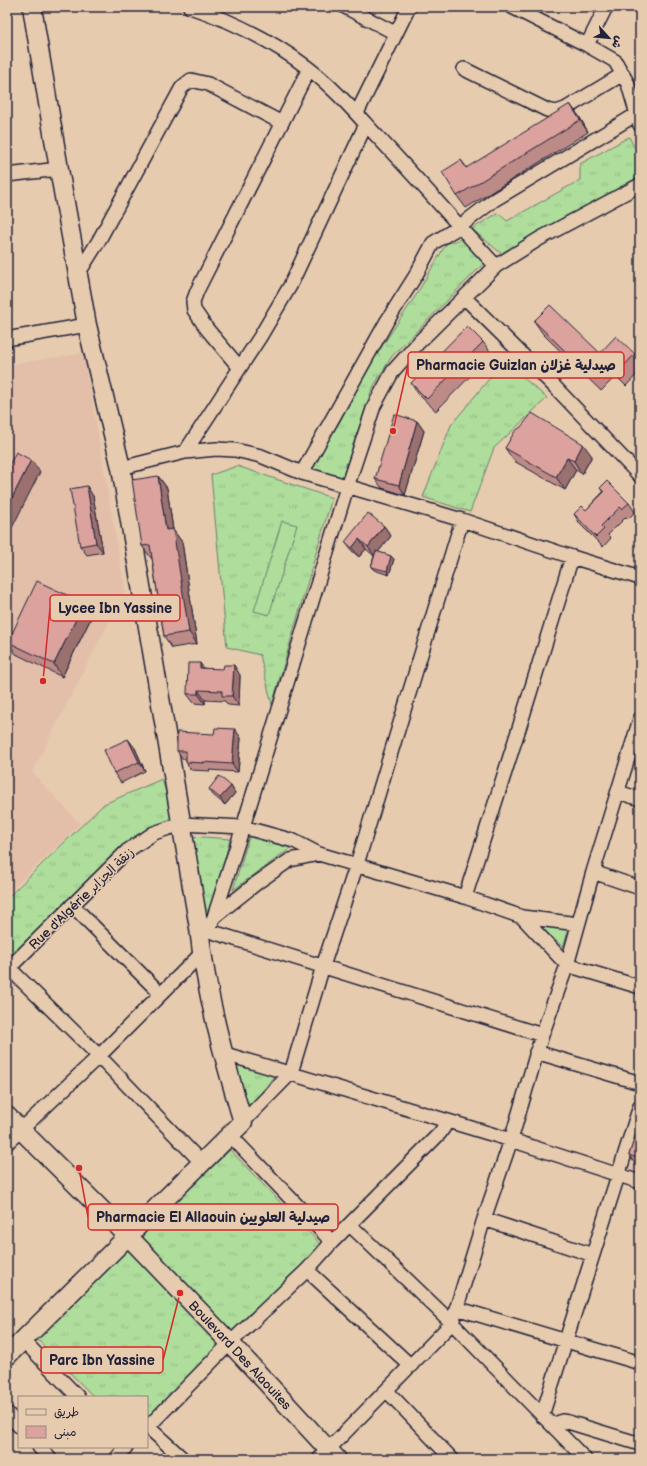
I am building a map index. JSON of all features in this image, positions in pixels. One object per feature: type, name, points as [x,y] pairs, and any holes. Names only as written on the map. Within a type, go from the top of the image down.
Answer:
[{"type":"street","points":[[32,7],[87,325],[121,468],[181,824],[204,930],[202,953],[222,1053],[243,1122]]},
{"type":"street","points":[[190,7],[221,17],[247,30],[309,69],[357,113],[496,266]]},
{"type":"street","points":[[345,7],[395,33]]},
{"type":"street","points":[[357,113],[409,7]]},
{"type":"street","points":[[302,473],[387,321],[434,243],[494,200],[639,120],[623,74],[615,61],[512,7]]},
{"type":"street","points":[[587,45],[606,7]]},
{"type":"street","points":[[239,367],[207,329],[194,310],[193,302],[197,291],[309,69]]},
{"type":"street","points":[[464,69],[547,110],[556,112],[565,110],[623,74]]},
{"type":"street","points":[[78,274],[98,242],[182,87],[191,80],[208,84],[282,123]]},
{"type":"street","points":[[185,452],[239,367],[260,337],[290,286],[366,124]]},
{"type":"street","points":[[7,175],[59,169]]},
{"type":"street","points":[[214,917],[244,827],[347,487],[374,406],[394,371],[419,342],[496,266],[539,239],[640,185]]},
{"type":"street","points":[[465,298],[554,386],[640,476]]},
{"type":"street","points":[[7,340],[87,325]]},
{"type":"street","points":[[121,468],[185,452],[216,448],[235,450],[260,456],[302,473],[462,520],[640,578]]},
{"type":"street","points":[[77,1396],[13,1348],[202,1163],[291,1073],[462,520]]},
{"type":"street","points":[[465,897],[522,722],[572,557]]},
{"type":"street","points":[[328,1456],[452,1323],[484,1219],[512,1140],[536,1052],[567,965],[593,872],[640,719]]},
{"type":"street","points":[[618,792],[640,799]]},
{"type":"street","points":[[181,824],[244,827],[294,841],[319,854],[465,897],[522,917],[578,924]]},
{"type":"street","name":"Rue d'Algérie زنقة الجزاير","points":[[8,969],[127,851],[154,833],[181,824]]},
{"type":"street","points":[[204,930],[214,917],[258,882],[290,860],[319,854]]},
{"type":"street","points":[[593,872],[640,888]]},
{"type":"street","points":[[72,905],[161,994]]},
{"type":"street","points":[[522,917],[567,965],[640,987]]},
{"type":"street","points":[[204,930],[542,1035]]},
{"type":"street","points":[[7,1143],[99,1056],[202,953]]},
{"type":"street","points":[[8,969],[99,1056],[202,1163]]},
{"type":"street","points":[[536,1052],[640,1083]]},
{"type":"street","points":[[222,1053],[512,1140],[640,1182]]},
{"type":"street","points":[[542,1416],[640,1106]]},
{"type":"street","name":"Boulevard Des Alaouites","points":[[7,1116],[128,1236],[230,1343],[328,1456]]},
{"type":"street","points":[[183,1459],[148,1427],[230,1343],[307,1270],[332,1242],[440,1133],[448,1121]]},
{"type":"street","points":[[230,1135],[332,1242]]},
{"type":"street","points":[[484,1219],[593,1255]]},
{"type":"street","points":[[350,1224],[452,1323],[585,1459]]},
{"type":"street","points":[[307,1270],[411,1366]]},
{"type":"street","points":[[456,1308],[640,1363]]},
{"type":"street","points":[[387,1391],[451,1458]]},
{"type":"street","points":[[7,1413],[18,1425]]},
{"type":"street","points":[[553,1425],[562,1421],[568,1422],[640,1444]]},
{"type":"street","points":[[40,1448],[50,1459]]},
{"type":"street","points":[[116,1459],[125,1448]]},
{"type":"shaded area","points":[[84,353],[125,591],[32,772],[80,824],[7,894],[7,365]]},
{"type":"shaded area","points":[[640,1139],[640,1175],[629,1172]]},
{"type":"green space","points":[[629,137],[640,158],[640,176],[502,254],[472,229],[498,213],[507,221],[580,180],[580,164]]},
{"type":"green space","points":[[462,239],[484,263],[392,356],[372,389],[342,479],[310,468],[339,423],[370,364],[415,297],[446,244]]},
{"type":"green space","points":[[504,361],[547,398],[494,448],[470,512],[423,497],[451,425]]},
{"type":"green space","points":[[237,466],[332,498],[272,705],[260,655],[227,647],[211,475]]},
{"type":"green space","points":[[282,521],[297,525],[269,615],[254,611]]},
{"type":"green space","points":[[162,779],[174,821],[129,842],[12,957],[7,952],[7,898],[104,804]]},
{"type":"green space","points":[[191,836],[230,839],[211,914],[204,915]]},
{"type":"green space","points":[[249,837],[291,848],[233,890]]},
{"type":"green space","points":[[536,923],[569,930],[563,947]]},
{"type":"green space","points":[[237,1063],[277,1074],[250,1106],[243,1105]]},
{"type":"green space","points":[[230,1150],[324,1248],[148,1418],[148,1396],[93,1396],[36,1338]]},
{"type":"building","points":[[570,104],[580,120],[457,196],[442,172],[461,160],[466,168]]},
{"type":"building","points":[[550,305],[600,353],[616,336],[635,354],[617,373],[607,364],[593,378],[534,321]]},
{"type":"building","points":[[467,326],[483,342],[427,399],[411,383]]},
{"type":"building","points":[[532,413],[583,444],[574,461],[567,458],[556,477],[505,448],[515,431],[521,427]]},
{"type":"building","points":[[394,414],[417,421],[399,485],[375,479]]},
{"type":"building","points":[[16,452],[31,460],[7,508],[7,469]]},
{"type":"building","points":[[158,476],[166,530],[173,529],[189,632],[164,636],[150,545],[142,546],[132,480]]},
{"type":"building","points":[[607,481],[629,503],[622,509],[620,507],[601,526],[604,529],[596,537],[574,514],[582,506],[586,510],[604,492],[600,488]]},
{"type":"building","points":[[87,486],[96,543],[80,546],[70,489]]},
{"type":"building","points":[[368,513],[384,526],[368,547],[359,539],[352,548],[345,542]]},
{"type":"building","points":[[376,551],[391,556],[387,571],[371,567]]},
{"type":"building","points":[[37,581],[84,603],[54,664],[8,642]]},
{"type":"building","points":[[188,663],[200,663],[200,668],[223,669],[224,665],[234,665],[232,696],[222,696],[222,691],[198,690],[198,694],[187,694]]},
{"type":"building","points":[[215,728],[235,729],[232,764],[186,762],[186,751],[177,751],[177,732],[214,734]]},
{"type":"building","points":[[128,739],[139,762],[114,773],[104,750]]},
{"type":"building","points":[[219,776],[231,786],[220,798],[209,789]]},
{"type":"building","points":[[640,1121],[640,1159],[629,1155]]},
{"type":"place","name":"Pharmacie Guizlan صيدلية غزلان","points":[[393,431]]},
{"type":"place","name":"Lycee Ibn Yassine","points":[[43,681]]},
{"type":"place","name":"Pharmacie El Allaouin صيدلية العلويين","points":[[79,1168]]},
{"type":"place","name":"Parc Ibn Yassine","points":[[180,1293]]}]
